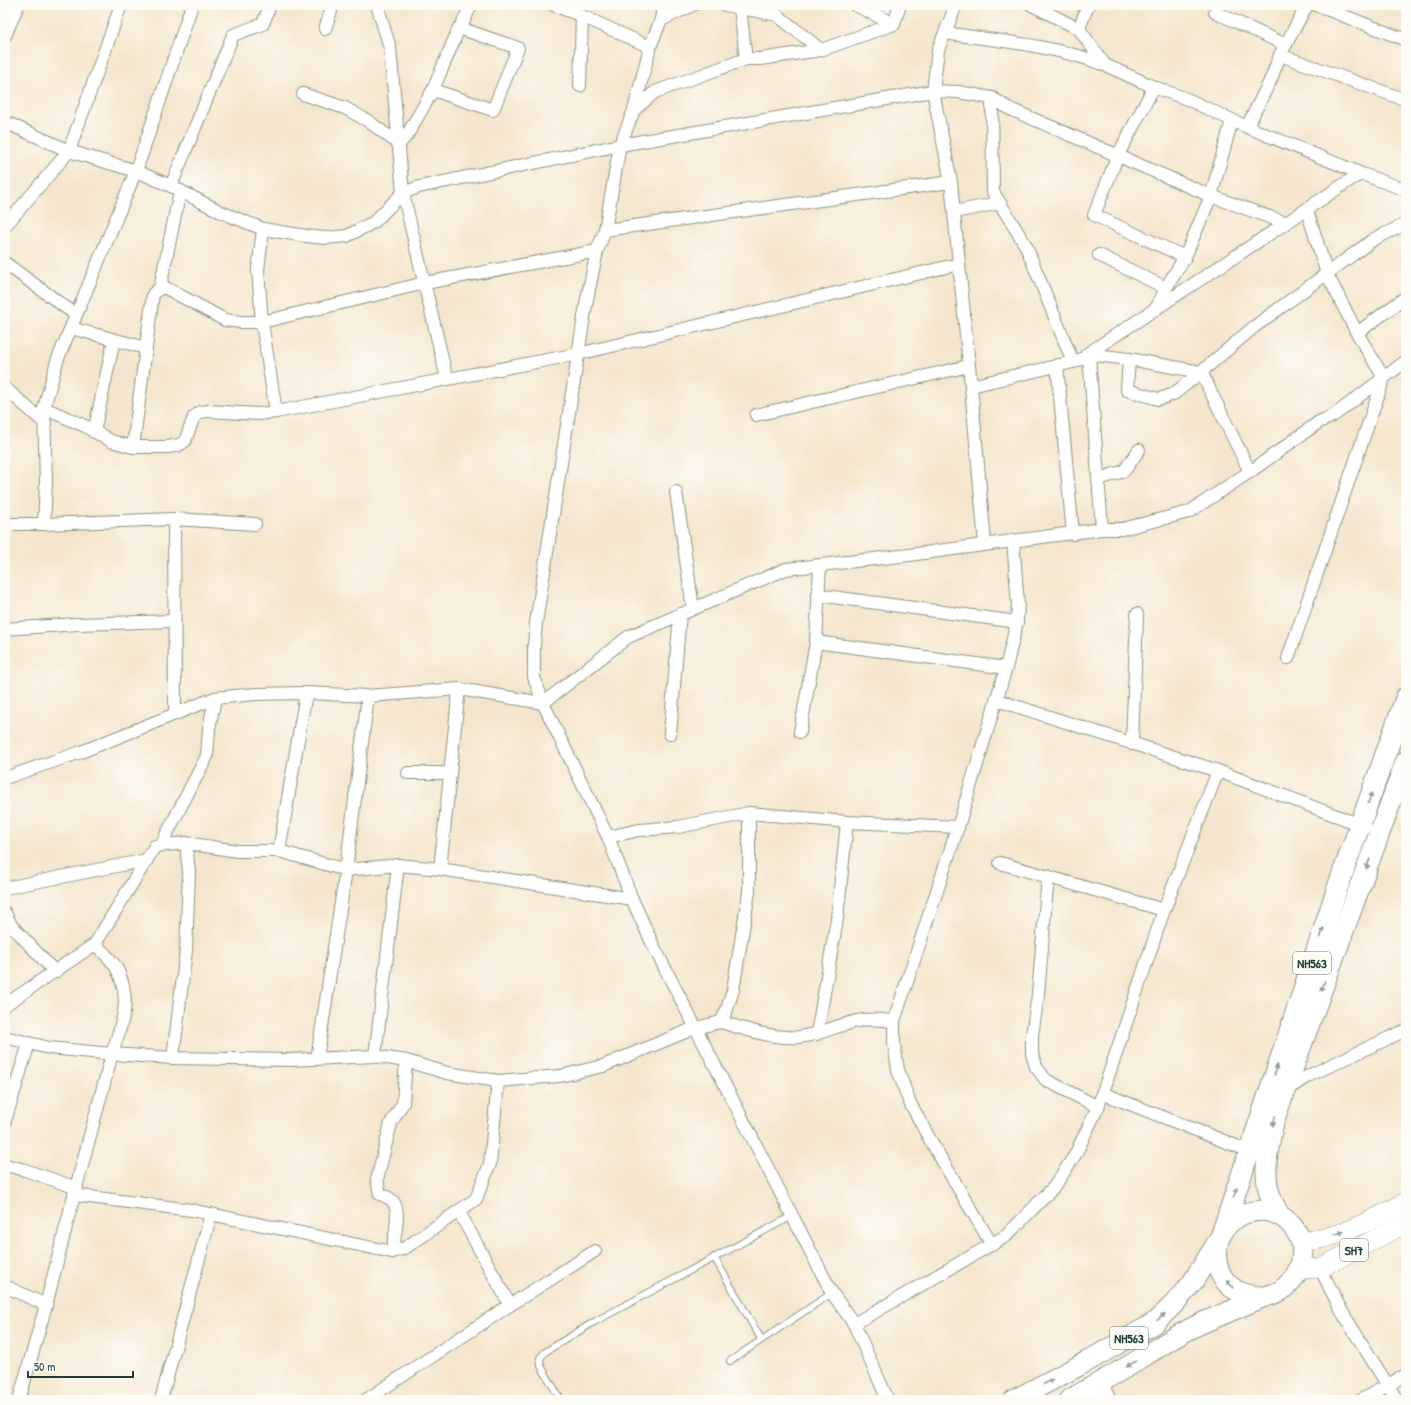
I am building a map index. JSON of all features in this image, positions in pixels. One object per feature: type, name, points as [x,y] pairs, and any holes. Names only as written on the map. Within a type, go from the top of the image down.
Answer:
[{"type":"highway","name":"NH563","points":[[1265,1296],[1251,1296],[1238,1291],[1227,1282],[1220,1271],[1216,1257],[1220,1237],[1337,888],[1406,697]]},
{"type":"highway","name":"NH563","points":[[1279,1215],[1270,1194],[1267,1174],[1268,1145],[1274,1120],[1406,762]]},
{"type":"highway","name":"NH563","points":[[1014,1400],[1086,1362],[1154,1323],[1172,1306],[1192,1283],[1233,1218],[1248,1211],[1264,1210],[1279,1215],[1293,1226],[1301,1242],[1302,1256],[1300,1269],[1292,1282],[1280,1292],[1265,1296],[1200,1324],[1164,1343],[1069,1400]]},
{"type":"main road","name":"SH7","points":[[1301,1242],[1316,1241],[1346,1231],[1406,1202]]},
{"type":"main road","name":"SH7","points":[[1300,1269],[1320,1268],[1406,1223]]},
{"type":"street","points":[[5,36],[18,5]]},
{"type":"street","points":[[5,226],[69,151],[121,5]]},
{"type":"street","points":[[44,524],[46,483],[44,408],[57,360],[136,171],[192,5]]},
{"type":"street","points":[[325,29],[333,5]]},
{"type":"street","points":[[377,5],[390,48],[403,193],[447,379]]},
{"type":"street","points":[[399,144],[407,135],[433,90],[459,28],[462,25],[471,5]]},
{"type":"street","points":[[552,5],[582,16],[650,47]]},
{"type":"street","points":[[663,5],[661,20],[650,47],[634,110],[620,145],[604,230],[586,304],[536,623],[534,677],[543,702],[608,838],[632,899],[653,946],[832,1293],[854,1324],[888,1400]]},
{"type":"street","points":[[661,20],[693,5]]},
{"type":"street","points":[[725,5],[740,8],[779,10],[821,50]]},
{"type":"street","points":[[855,5],[894,24]]},
{"type":"street","points":[[894,24],[900,5]]},
{"type":"street","points":[[956,5],[938,50],[933,92],[951,182],[985,544]]},
{"type":"street","points":[[1032,5],[1078,29],[1105,65]]},
{"type":"street","points":[[1078,29],[1088,5]]},
{"type":"street","points":[[1247,127],[1271,79],[1283,50],[1307,5]]},
{"type":"street","points":[[1316,5],[1406,40]]},
{"type":"street","points":[[160,288],[175,189],[233,35],[262,24],[266,6]]},
{"type":"street","points":[[740,8],[746,59]]},
{"type":"street","points":[[1215,12],[1283,50],[1406,100]]},
{"type":"street","points":[[580,86],[582,16]]},
{"type":"street","points":[[634,110],[655,92],[746,59],[760,59],[821,50],[894,24]]},
{"type":"street","points":[[433,90],[494,110],[518,48],[459,28]]},
{"type":"street","points":[[945,33],[1048,49],[1088,59],[1187,99],[1247,127],[1362,174],[1406,190]]},
{"type":"street","points":[[1154,86],[1118,155],[1094,215],[1185,257]]},
{"type":"street","points":[[5,122],[69,151],[136,171],[221,212],[263,229],[325,238],[347,236],[374,222],[403,193],[419,187],[620,145],[933,92],[958,92],[992,98],[1010,109],[1211,196],[1286,223]]},
{"type":"street","points":[[302,94],[345,108],[368,121],[399,144]]},
{"type":"street","points":[[992,98],[993,192],[1026,246],[1073,362]]},
{"type":"street","points":[[1156,309],[1166,288],[1185,257],[1211,196],[1232,120]]},
{"type":"street","points":[[971,386],[1073,362],[1088,355],[1362,174]]},
{"type":"street","points":[[604,230],[951,182]]},
{"type":"street","points":[[954,212],[1000,203]]},
{"type":"street","points":[[1288,658],[1384,378],[1357,333],[1327,274],[1307,210]]},
{"type":"street","points":[[1129,359],[1127,390],[1158,399],[1174,393],[1254,327],[1374,239],[1406,224]]},
{"type":"street","points":[[263,229],[258,270],[262,322],[276,412]]},
{"type":"street","points":[[133,447],[153,294],[160,288],[166,288],[225,320],[262,322],[425,283],[598,251]]},
{"type":"street","points":[[1099,255],[1166,288]]},
{"type":"street","points":[[5,263],[76,315]]},
{"type":"street","points":[[44,408],[85,426],[111,441],[133,447],[168,447],[179,445],[185,441],[194,417],[201,412],[216,411],[258,414],[276,412],[578,354],[959,264]]},
{"type":"street","points":[[1357,333],[1406,297]]},
{"type":"street","points":[[71,328],[146,348]]},
{"type":"street","points":[[94,432],[114,340]]},
{"type":"street","points":[[1088,355],[1129,359],[1201,372]]},
{"type":"street","points":[[1088,355],[1102,530]]},
{"type":"street","points":[[5,778],[81,752],[215,698],[255,694],[306,693],[368,696],[459,689],[543,702],[628,637],[786,568],[820,566],[1013,540],[1122,529],[1189,512],[1250,472],[1319,422],[1333,416],[1406,361]]},
{"type":"street","points":[[1057,365],[1073,534]]},
{"type":"street","points":[[756,415],[969,366]]},
{"type":"street","points":[[1201,372],[1250,472]]},
{"type":"street","points":[[5,388],[45,423]]},
{"type":"street","points":[[1099,479],[1124,471],[1139,450]]},
{"type":"street","points":[[676,492],[693,608]]},
{"type":"street","points":[[174,519],[175,714]]},
{"type":"street","points":[[5,524],[174,519],[255,524]]},
{"type":"street","points":[[992,1245],[909,1101],[898,1070],[894,1043],[894,1021],[958,827],[1006,668],[1017,622],[1018,605],[1013,540]]},
{"type":"street","points":[[800,732],[816,642],[820,566]]},
{"type":"street","points":[[818,595],[1017,622]]},
{"type":"street","points":[[670,734],[680,614]]},
{"type":"street","points":[[1132,744],[1137,614]]},
{"type":"street","points":[[5,629],[78,624],[174,621]]},
{"type":"street","points":[[816,642],[1006,668]]},
{"type":"street","points":[[440,869],[459,689]]},
{"type":"street","points":[[279,851],[306,693]]},
{"type":"street","points":[[317,1059],[346,870],[368,696]]},
{"type":"street","points":[[161,846],[207,756],[209,729],[215,698]]},
{"type":"street","points":[[997,700],[1218,771],[1380,833]]},
{"type":"street","points":[[854,1324],[1006,1236],[1054,1187],[1075,1155],[1098,1107],[1164,910],[1218,771]]},
{"type":"street","points":[[408,773],[450,773]]},
{"type":"street","points":[[608,838],[639,830],[678,827],[749,813],[847,822],[958,827]]},
{"type":"street","points":[[720,1022],[726,1012],[733,990],[749,892],[749,813]]},
{"type":"street","points":[[817,1034],[837,919],[847,822]]},
{"type":"street","points":[[174,1058],[186,951],[189,872],[186,843]]},
{"type":"street","points":[[5,1005],[95,944],[155,846],[186,843],[237,851],[279,851],[346,870],[398,865],[440,869],[632,899]]},
{"type":"street","points":[[5,888],[147,860]]},
{"type":"street","points":[[1000,863],[1164,910]]},
{"type":"street","points":[[375,1056],[398,865]]},
{"type":"street","points":[[1048,876],[1038,994],[1032,1036],[1032,1054],[1036,1068],[1046,1080],[1098,1107]]},
{"type":"street","points":[[5,914],[11,925],[55,972]]},
{"type":"street","points":[[19,1400],[46,1305],[112,1054],[125,1011],[124,991],[115,966],[95,944]]},
{"type":"street","points":[[5,1037],[49,1048],[174,1058],[290,1060],[375,1056],[406,1061],[447,1073],[498,1081],[538,1079],[560,1076],[603,1066],[695,1028],[720,1022],[767,1034],[797,1037],[817,1034],[858,1020],[876,1019],[894,1021]]},
{"type":"street","points":[[1284,1091],[1308,1076],[1406,1030]]},
{"type":"street","points":[[5,1121],[29,1043]]},
{"type":"street","points":[[392,1252],[397,1213],[395,1204],[390,1198],[380,1194],[377,1180],[391,1123],[403,1103],[406,1061]]},
{"type":"street","points":[[5,1165],[25,1170],[76,1192],[192,1210],[392,1252],[405,1248],[476,1199],[490,1164],[498,1081]]},
{"type":"street","points":[[1102,1093],[1249,1152]]},
{"type":"street","points":[[459,1212],[510,1305]]},
{"type":"street","points":[[161,1400],[211,1214]]},
{"type":"street","points":[[366,1400],[595,1251]]},
{"type":"street","points":[[1320,1268],[1342,1312],[1397,1400]]},
{"type":"street","points":[[5,1286],[46,1305]]},
{"type":"street","points":[[1361,1400],[1406,1374]]},
{"type":"street","points":[[1101,1382],[1110,1400]]},
{"type":"lane","points":[[561,1400],[541,1366],[540,1358],[545,1352],[594,1322],[792,1216]]},
{"type":"lane","points":[[714,1258],[761,1340]]},
{"type":"lane","points":[[730,1361],[832,1293]]}]
